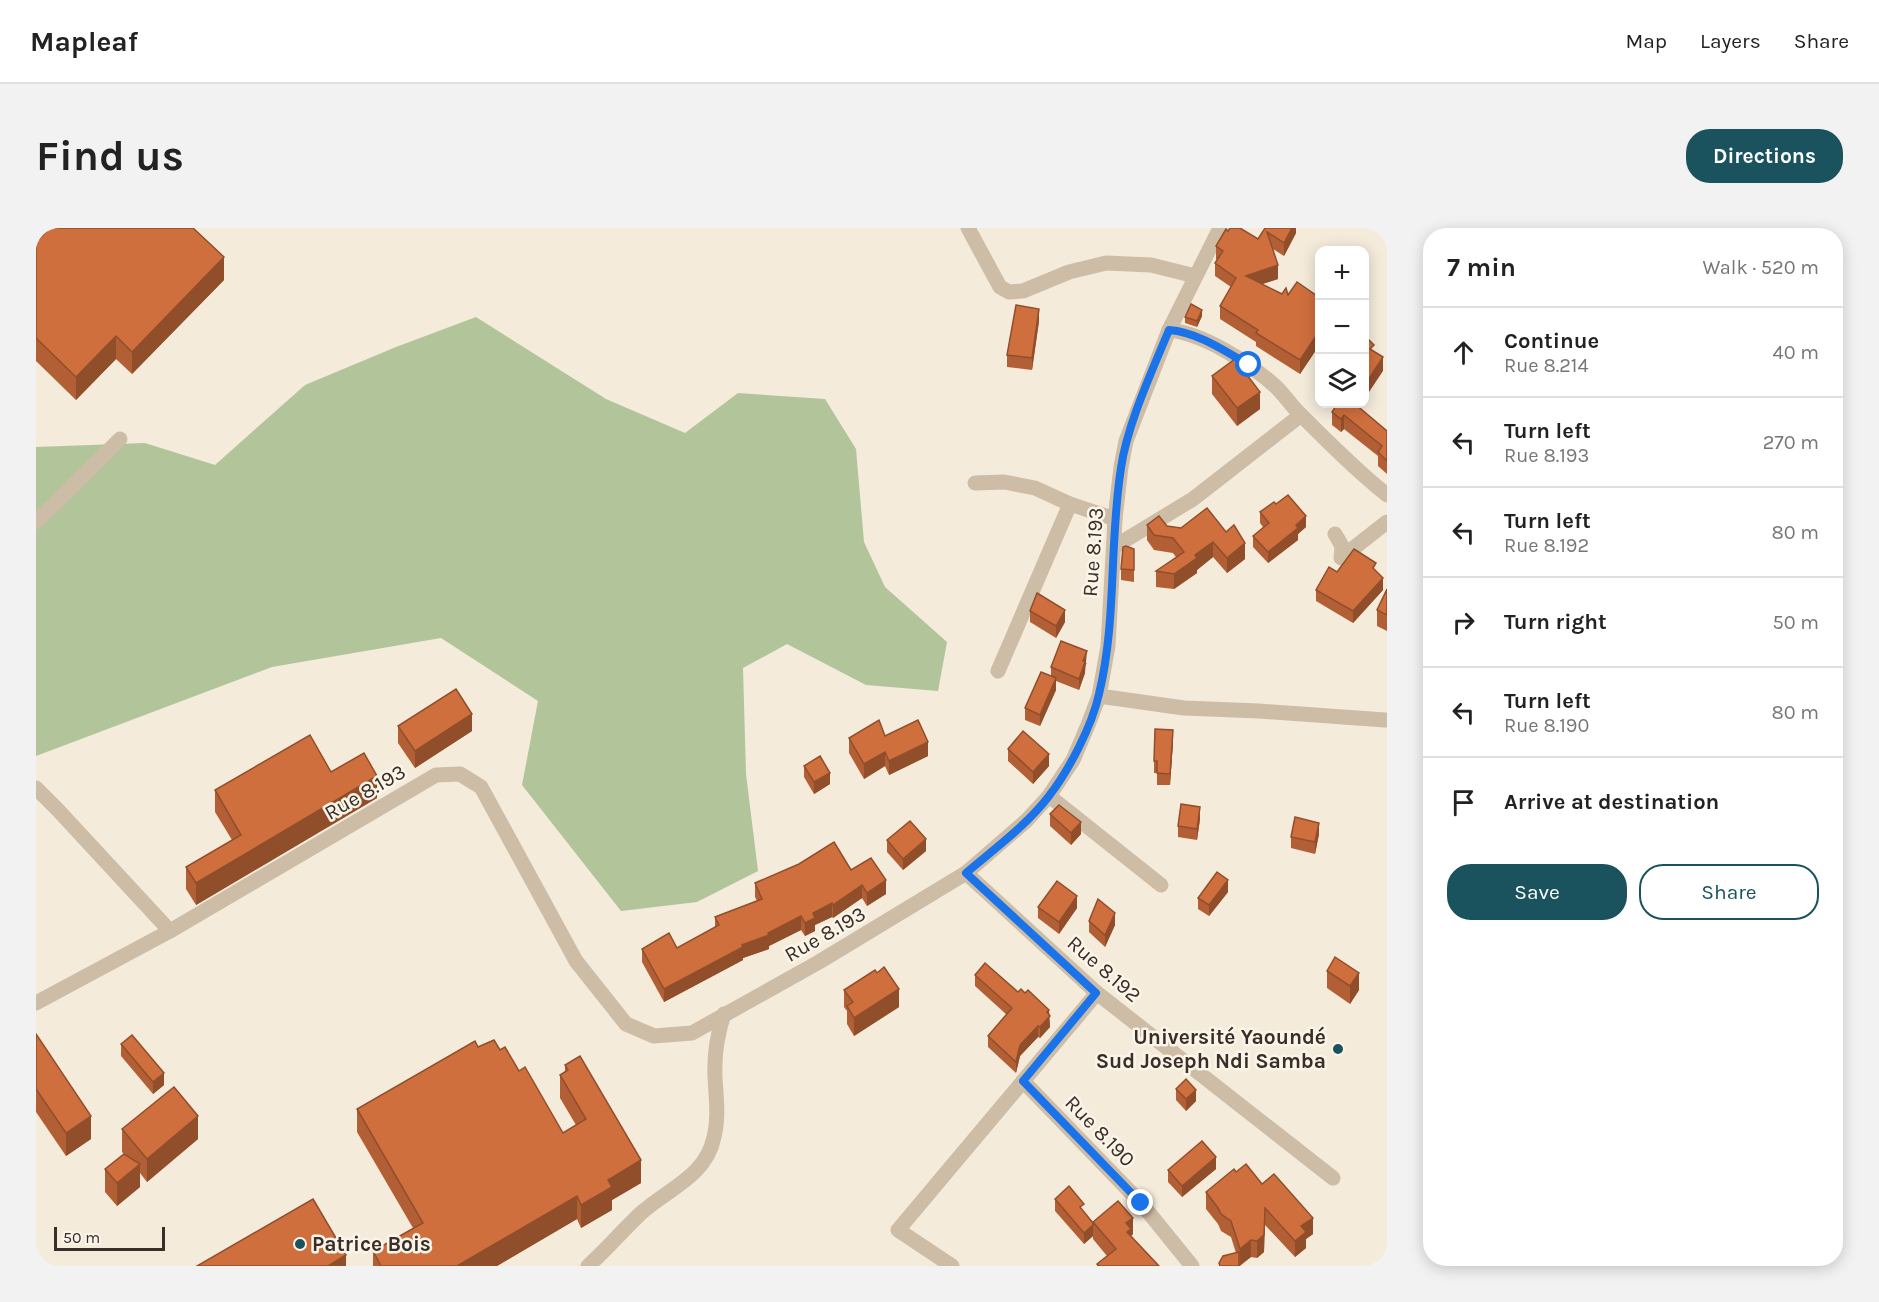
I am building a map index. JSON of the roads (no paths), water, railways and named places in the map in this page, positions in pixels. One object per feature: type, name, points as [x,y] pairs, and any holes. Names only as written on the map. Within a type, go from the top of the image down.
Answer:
[{"type":"street","points":[[968,228],[1000,287],[1009,292],[1023,291],[1069,272],[1106,263],[1151,265],[1195,276]]},
{"type":"street","name":"Rue 8.193","points":[[36,1003],[170,931],[436,775],[460,774],[481,787],[576,962],[626,1024],[654,1036],[692,1033],[819,962],[966,873],[1026,821],[1049,796],[1073,760],[1099,696],[1108,646],[1115,519],[1126,441],[1169,330],[1220,228]]},
{"type":"street","points":[[1169,330],[1180,331],[1207,342],[1249,365],[1275,386],[1301,415],[1387,495]]},
{"type":"street","points":[[1114,546],[1193,499],[1301,415]]},
{"type":"street","points":[[36,522],[120,439]]},
{"type":"street","points":[[975,483],[1004,482],[1035,488],[1070,504],[1115,519]]},
{"type":"street","points":[[998,671],[1070,504]]},
{"type":"street","points":[[1335,534],[1342,546],[1341,558],[1387,522]]},
{"type":"street","points":[[1099,696],[1184,708],[1385,720]]},
{"type":"street","points":[[36,789],[170,931]]},
{"type":"street","points":[[1049,796],[1161,885]]},
{"type":"street","name":"Rue 8.192","points":[[966,873],[1096,993],[1333,1178]]},
{"type":"street","points":[[952,1266],[898,1230],[1096,993]]},
{"type":"street","points":[[588,1266],[641,1214],[681,1185],[709,1155],[715,1136],[718,1100],[715,1054],[724,1014]]},
{"type":"street","name":"Rue 8.190","points":[[1023,1081],[1141,1203],[1192,1266]]},
{"type":"place","name":"Université Yaoundé Sud Joseph Ndi Samba","points":[[1338,1049]]},
{"type":"place","name":"Patrice Bois","points":[[300,1244]]}]
